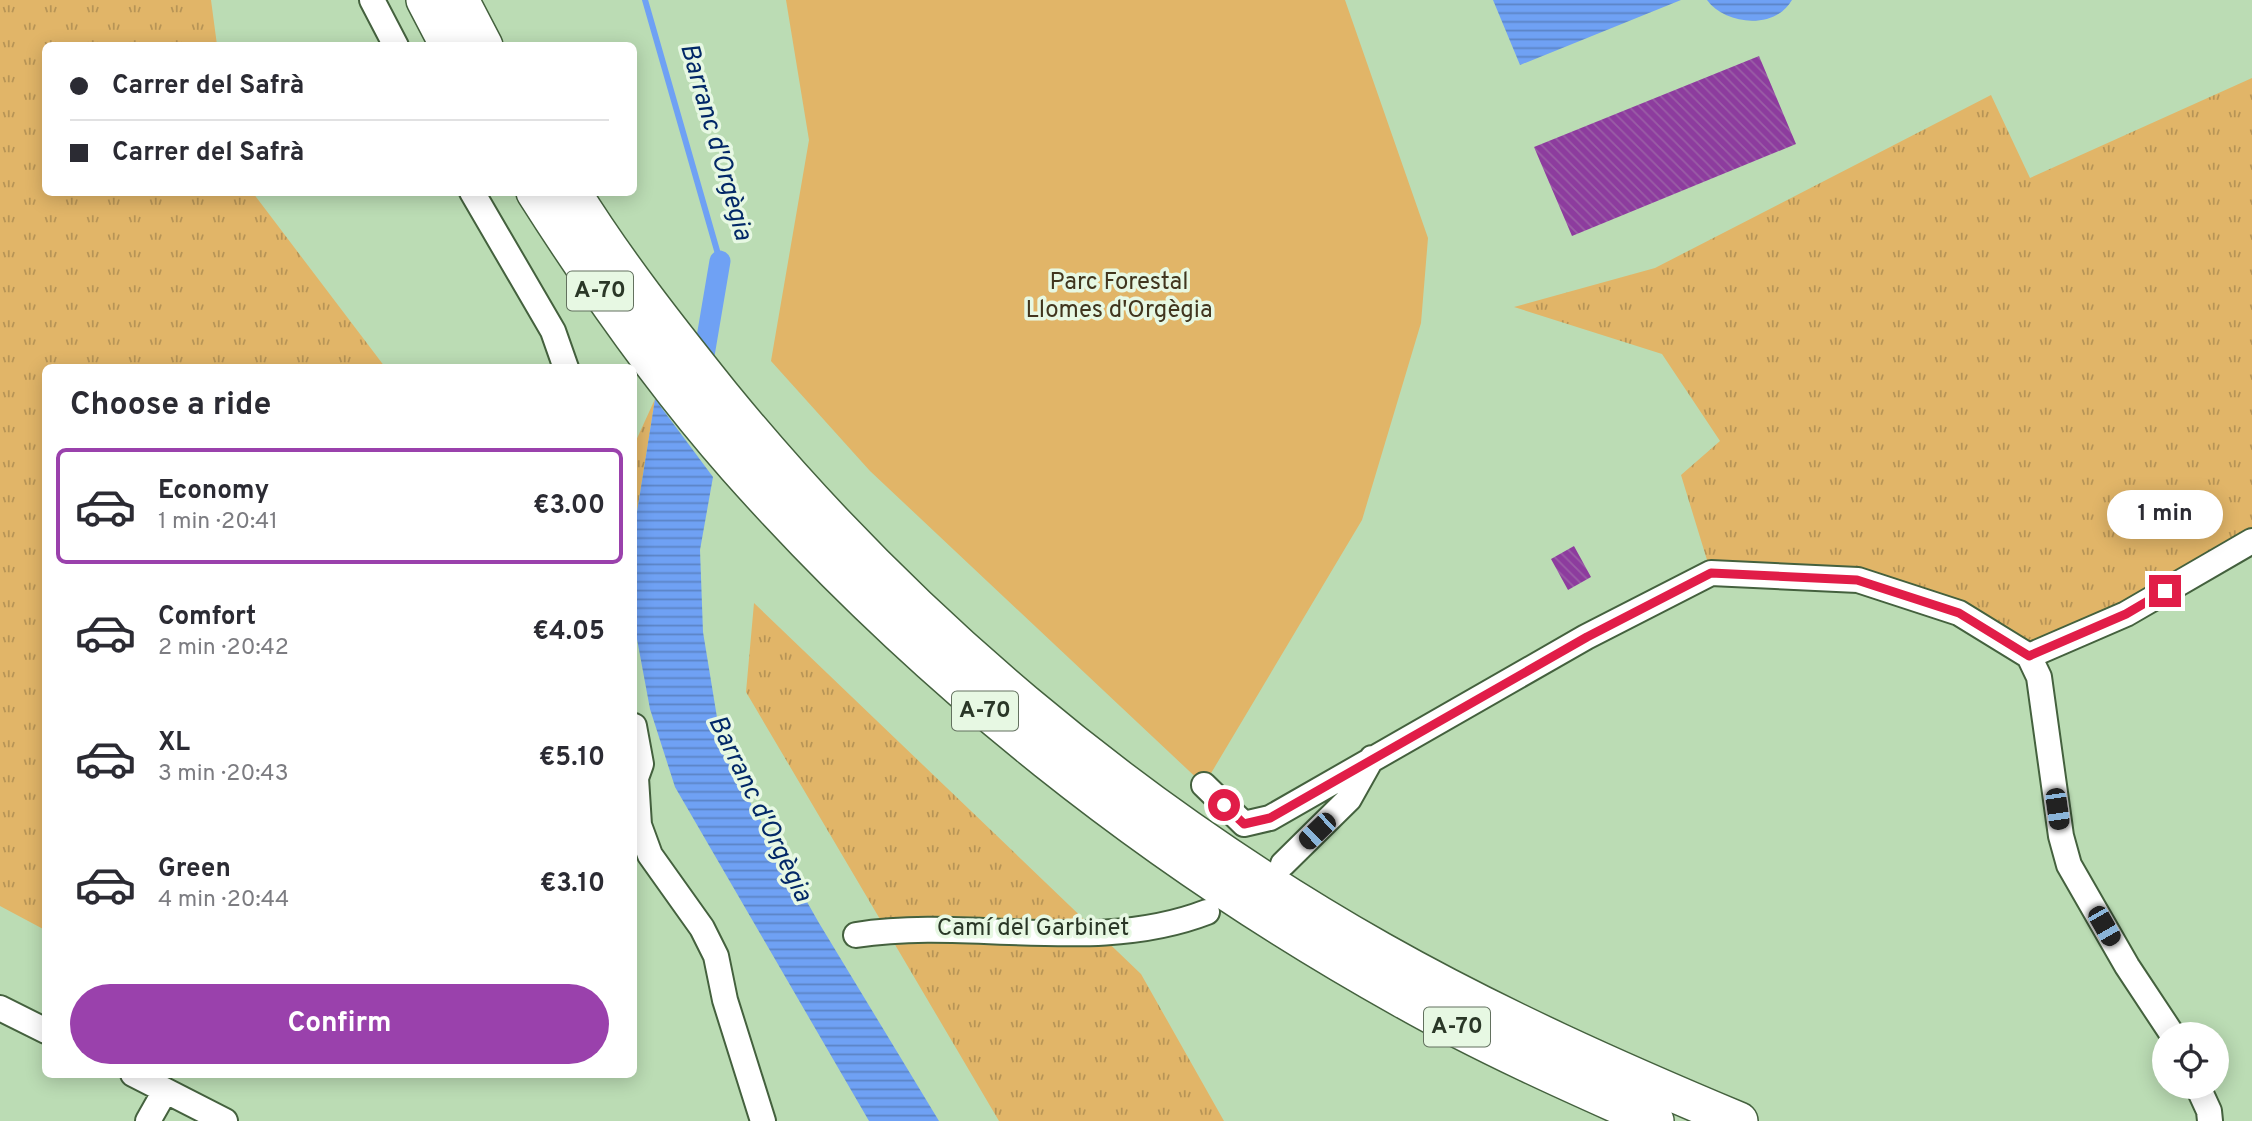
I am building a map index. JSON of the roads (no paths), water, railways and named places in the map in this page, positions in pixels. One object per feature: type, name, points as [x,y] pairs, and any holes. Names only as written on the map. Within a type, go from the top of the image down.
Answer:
[{"type":"highway","points":[[425,0],[447,42]]},
{"type":"highway","points":[[460,0],[482,42]]},
{"type":"highway","name":"A-70","points":[[538,196],[606,300],[735,465],[855,592],[943,676],[1149,839],[1268,919],[1403,1000],[1655,1121]]},
{"type":"highway","name":"A-70","points":[[575,196],[690,356],[752,433],[873,564],[969,655],[1067,738],[1192,833],[1321,914],[1443,985],[1519,1023],[1739,1121]]},
{"type":"street","points":[[372,0],[394,42]]},
{"type":"street","points":[[474,196],[553,331],[565,364]]},
{"type":"street","points":[[2029,656],[2126,614],[2252,541]]},
{"type":"street","points":[[1204,786],[1244,824],[1270,818],[1587,637],[1711,573],[1857,580],[1959,613],[2029,656],[2039,677],[2061,836],[2068,865],[2127,966],[2164,1022]]},
{"type":"street","points":[[637,742],[641,764],[637,779]]},
{"type":"street","points":[[1283,864],[1349,799],[1373,758]]},
{"type":"street","points":[[637,806],[639,825],[650,855],[702,928],[716,956],[724,1000],[763,1121]]},
{"type":"street","name":"Camí del Garbinet","points":[[856,935],[896,929],[1100,932],[1174,925],[1207,912]]},
{"type":"street","points":[[0,1008],[42,1029]]},
{"type":"street","points":[[141,1078],[225,1121]]},
{"type":"street","points":[[148,1121],[165,1091]]},
{"type":"street","points":[[2202,1099],[2210,1121]]},
{"type":"water","points":[[1493,0],[1681,0],[1520,65]]},
{"type":"water","points":[[1707,0],[1792,0],[1784,10],[1774,16],[1750,21],[1725,15]]},
{"type":"water","points":[[655,399],[713,477],[700,550],[703,632],[723,754],[819,923],[939,1121],[869,1121],[675,787],[650,709],[637,639],[637,512]]},
{"type":"waterway","name":"Barranc d'Orgègia","points":[[645,0],[720,261]]},
{"type":"waterway","name":"Barranc d'Orgègia","points":[[701,373],[720,261]]},
{"type":"park label","name":"Parc Forestal Llomes d'Orgègia","points":[[1119,297]]}]
